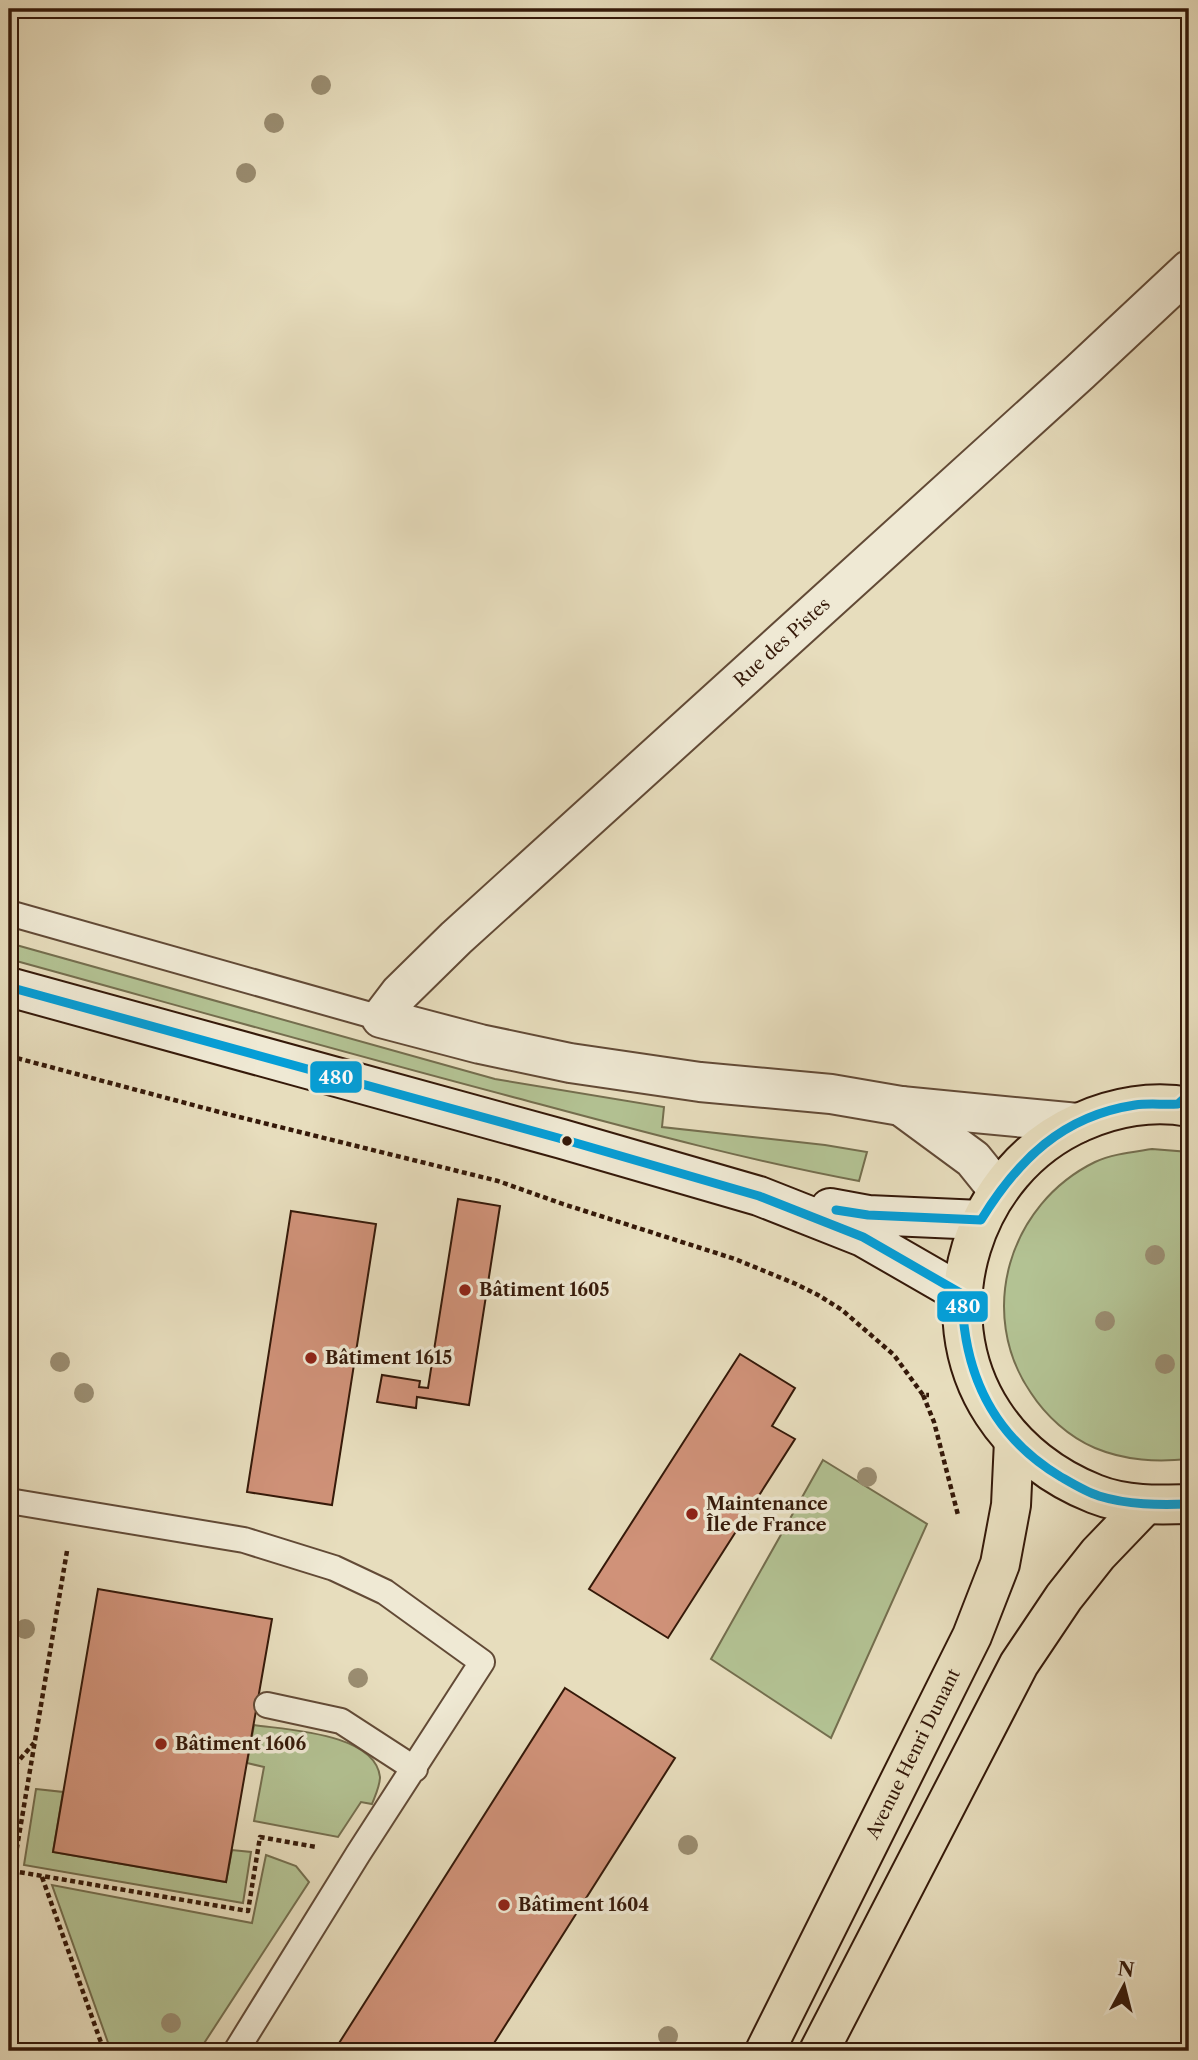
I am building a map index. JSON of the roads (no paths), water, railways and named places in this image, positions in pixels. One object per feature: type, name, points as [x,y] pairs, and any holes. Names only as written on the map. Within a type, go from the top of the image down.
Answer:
[{"type":"main road","points":[[1185,1102],[1136,1105],[1096,1115],[1058,1132],[1025,1157],[989,1205],[965,1265],[962,1294],[965,1342],[976,1379],[992,1412],[1014,1441],[1052,1473],[1097,1495],[1145,1506],[1189,1504]]},
{"type":"main road","name":"Avenue Henri Dunant","points":[[765,2051],[972,1636],[1000,1564],[1011,1504],[1014,1441]]},
{"type":"main road","points":[[819,2051],[1019,1664],[1064,1597],[1098,1554],[1145,1506]]},
{"type":"street","name":"Rue des Pistes","points":[[381,1018],[400,993],[456,938],[1189,271]]},
{"type":"street","points":[[9,987],[759,1196],[863,1237],[962,1294]]},
{"type":"street","points":[[381,1018],[480,1044],[570,1063],[700,1082],[831,1094],[901,1106],[1078,1123]]},
{"type":"street","points":[[759,1196],[868,1215],[989,1205],[973,1159],[901,1106]]},
{"type":"lane","points":[[9,913],[381,1018]]},
{"type":"lane","points":[[9,1501],[244,1540],[334,1567],[385,1592],[482,1662],[358,1854],[236,2051]]},
{"type":"lane","points":[[267,1705],[341,1721],[415,1769]]},
{"type":"place","name":"Bâtiment 1605","points":[[465,1290]]},
{"type":"place","name":"Bâtiment 1615","points":[[311,1358]]},
{"type":"place","name":"Maintenance Île de France","points":[[692,1514]]},
{"type":"place","name":"Bâtiment 1606","points":[[161,1744]]},
{"type":"place","name":"Bâtiment 1604","points":[[504,1905]]}]
